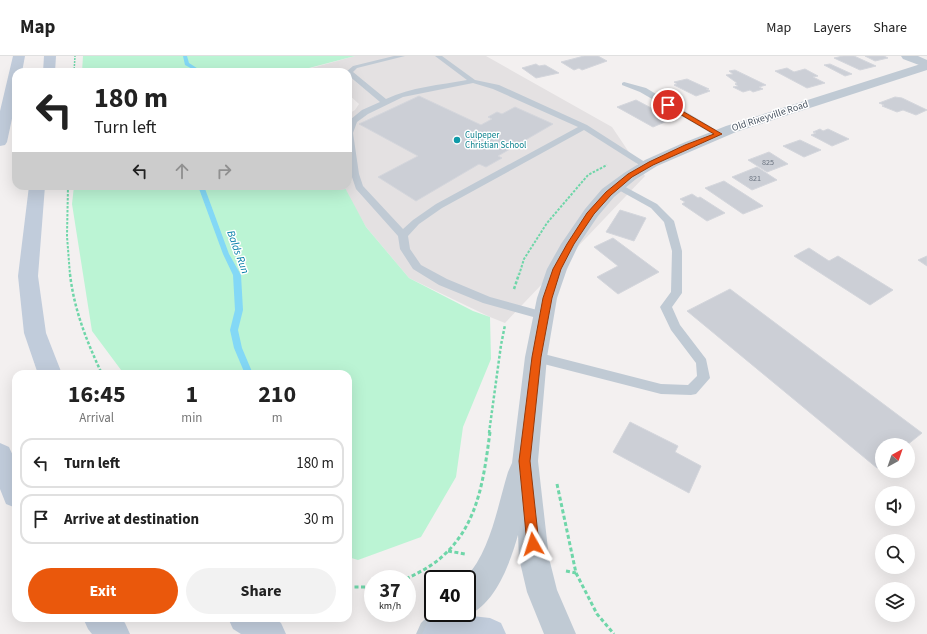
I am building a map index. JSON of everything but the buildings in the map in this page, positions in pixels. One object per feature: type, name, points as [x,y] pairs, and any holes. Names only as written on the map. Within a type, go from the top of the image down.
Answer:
[{"type":"main road","points":[[15,68],[18,56]]},
{"type":"main road","points":[[49,68],[50,56]]},
{"type":"main road","points":[[0,142],[12,85]]},
{"type":"main road","points":[[37,190],[28,276],[35,333],[49,370]]},
{"type":"main road","points":[[0,455],[12,485]]},
{"type":"main road","points":[[104,622],[114,634]]},
{"type":"main road","points":[[250,622],[270,634]]},
{"type":"main road","points":[[438,634],[463,631],[490,634]]},
{"type":"street","points":[[908,56],[927,65]]},
{"type":"street","name":"Old Rixeyville Road","points":[[560,634],[542,592],[534,558],[525,461],[536,357],[547,298],[557,269],[570,244],[591,213],[608,193],[630,176],[647,166],[688,146],[718,134],[927,65]]},
{"type":"street","points":[[476,589],[486,577],[492,565],[525,461]]},
{"type":"street","points":[[432,634],[444,622]]},
{"type":"lane","points":[[352,70],[355,67],[402,56]]},
{"type":"lane","points":[[438,56],[473,81],[496,87],[584,127],[647,166]]},
{"type":"lane","points":[[352,74],[385,102]]},
{"type":"lane","points":[[352,126],[354,121],[365,112],[385,102],[414,91],[473,81]]},
{"type":"lane","points":[[624,84],[642,90],[718,134]]},
{"type":"lane","points":[[403,235],[416,222],[439,206],[584,127]]},
{"type":"lane","points":[[352,154],[355,174],[359,187],[403,235],[405,249],[417,267],[443,282],[487,300],[544,316]]},
{"type":"lane","points":[[536,357],[661,389],[691,390],[704,378],[702,362],[675,327],[666,307],[676,293],[677,251],[669,221],[654,206],[618,186]]},
{"type":"path","points":[[74,56],[74,68]]},
{"type":"path","points":[[515,283],[524,259],[533,243],[572,192],[590,173],[613,163]]},
{"type":"path","points":[[68,190],[66,236],[68,266],[76,307],[87,340],[100,370]]},
{"type":"path","points":[[416,574],[430,567],[448,551],[463,534],[476,507],[483,480],[502,332]]},
{"type":"path","points":[[555,476],[576,573],[594,609],[614,634]]},
{"type":"path","points":[[352,587],[364,586]]},
{"type":"shaded area","points":[[355,56],[486,56],[612,127],[645,176],[505,323],[409,278],[366,227],[346,190],[352,190],[352,112],[359,104],[352,98],[352,68],[312,68]]},
{"type":"green space","points":[[83,56],[355,56],[309,68],[82,68]]},
{"type":"green space","points":[[74,190],[346,190],[366,227],[409,278],[473,311],[490,317],[491,359],[463,427],[456,477],[421,537],[358,560],[352,558],[352,370],[121,370],[92,331],[72,204]]},
{"type":"waterway","name":"Balds Run","points":[[185,56],[187,64],[194,68]]},
{"type":"waterway","name":"Balds Run","points":[[202,190],[226,254],[237,275],[239,310],[234,330],[238,348],[247,370]]},
{"type":"place","name":"Culpeper Christian School","points":[[457,140]]},
{"type":"route","points":[[533,544],[525,461],[536,357],[547,298],[557,269],[570,244],[591,213],[608,193],[630,176],[651,163],[718,134],[668,105]]}]
